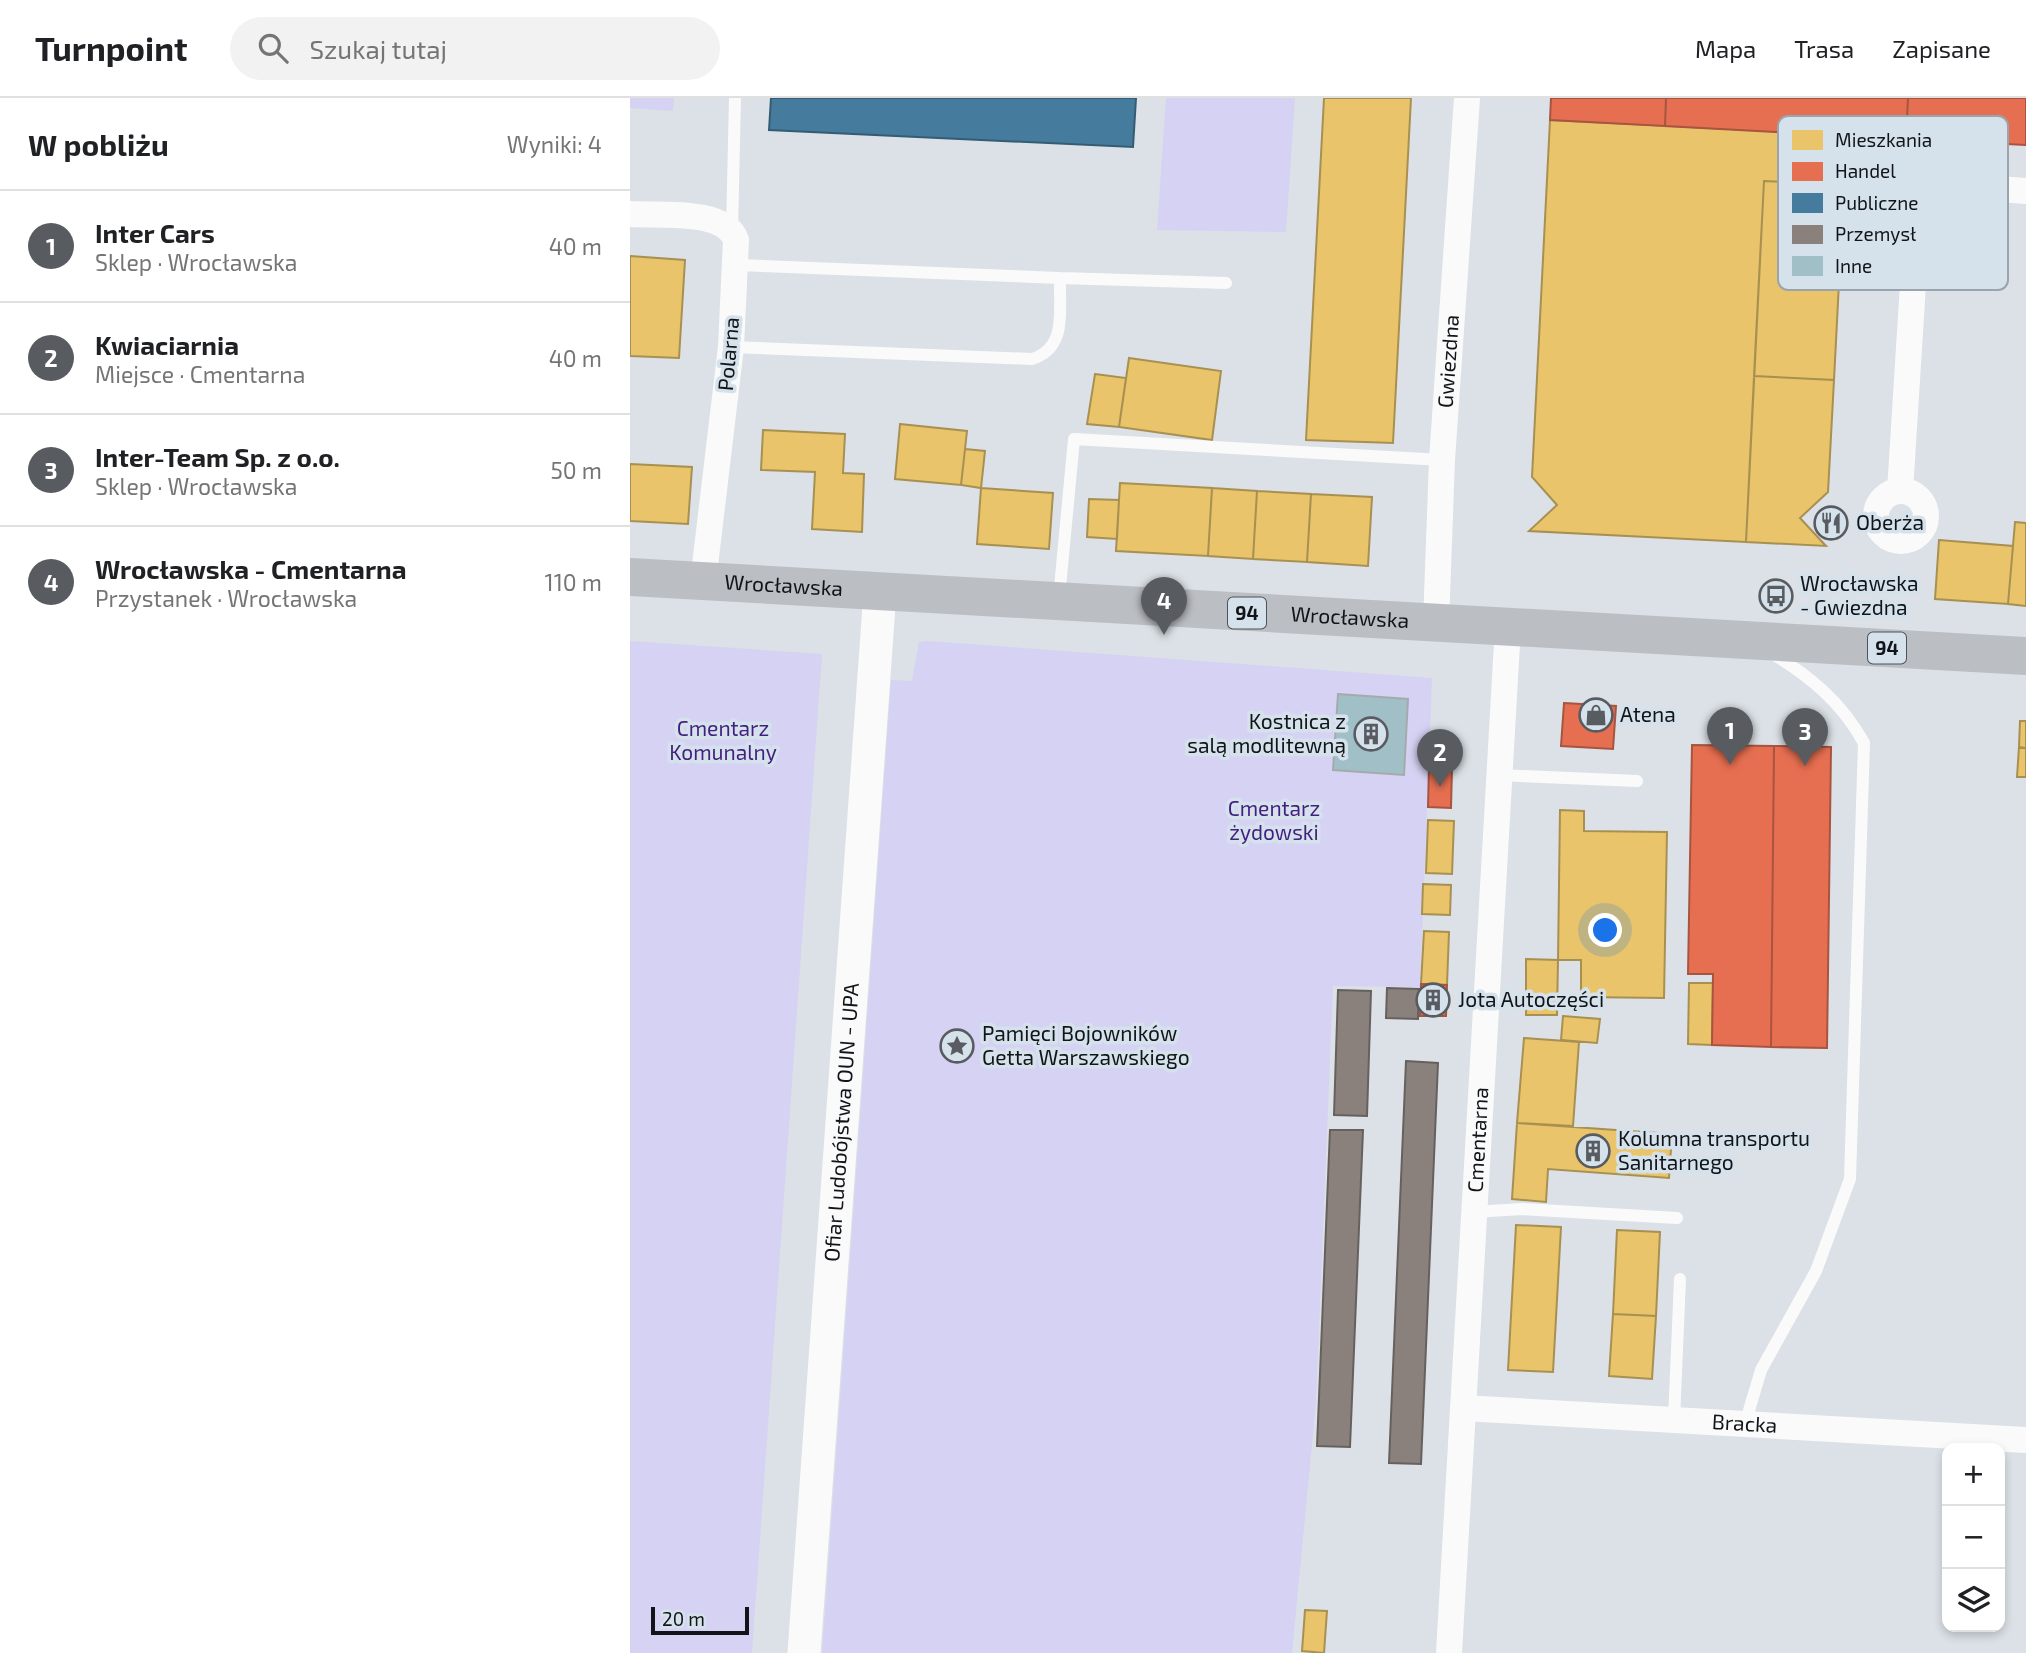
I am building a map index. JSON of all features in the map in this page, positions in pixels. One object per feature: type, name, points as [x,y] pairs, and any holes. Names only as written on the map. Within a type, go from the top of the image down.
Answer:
[{"type":"main road","name":"Wrocławska","points":[[630,578],[2026,656]]},
{"type":"street","name":"Gwiezdna","points":[[1436,623],[1442,460],[1467,98]]},
{"type":"street","points":[[2008,190],[2026,191]]},
{"type":"street","points":[[630,214],[705,218],[721,222],[732,230]]},
{"type":"street","name":"Polarna","points":[[703,582],[731,347],[737,265],[732,230]]},
{"type":"street","points":[[1900,491],[1913,290]]},
{"type":"street","name":"Ofiar Ludobójstwa OUN - UPA","points":[[804,1653],[880,592]]},
{"type":"street","name":"Cmentarna","points":[[1449,1653],[1508,626]]},
{"type":"street","name":"Bracka","points":[[1463,1408],[2026,1440]]},
{"type":"lane","points":[[732,230],[735,98]]},
{"type":"lane","points":[[737,265],[1226,283]]},
{"type":"lane","points":[[731,347],[1032,359],[1046,354],[1055,344],[1059,330],[1060,278]]},
{"type":"lane","points":[[1059,602],[1074,439],[1442,460]]},
{"type":"lane","points":[[1745,1424],[1761,1370],[1816,1271],[1850,1179],[1864,743],[1835,702],[1808,676],[1748,639]]},
{"type":"lane","points":[[1498,775],[1637,781]]},
{"type":"lane","points":[[1474,1212],[1522,1209],[1678,1218]]},
{"type":"lane","points":[[1674,1420],[1680,1279]]},
{"type":"green space","points":[[630,98],[674,98],[673,111],[630,108]]},
{"type":"green space","points":[[1166,98],[1295,98],[1286,232],[1157,230]]},
{"type":"green space","name":"Cmentarz Komunalny","points":[[630,641],[822,654],[752,1653],[630,1653]]},
{"type":"green space","name":"Cmentarz żydowski","points":[[919,642],[1432,678],[1420,987],[1333,986],[1316,1402],[1292,1653],[822,1653],[891,680],[912,681]]},
{"type":"building: Mieszkania","points":[[1324,98],[1411,98],[1393,443],[1306,440]]},
{"type":"building: Mieszkania","points":[[1550,120],[1778,131],[1778,182],[1764,181],[1746,542],[1529,531],[1557,505],[1532,477]]},
{"type":"building: Mieszkania","points":[[1764,181],[1778,182],[1778,290],[1839,290],[1834,380],[1754,376]]},
{"type":"building: Mieszkania","points":[[630,256],[685,260],[679,358],[630,356]]},
{"type":"building: Mieszkania","points":[[1129,358],[1221,371],[1212,440],[1119,427]]},
{"type":"building: Mieszkania","points":[[1095,374],[1126,378],[1119,427],[1087,424]]},
{"type":"building: Mieszkania","points":[[1754,376],[1834,380],[1828,492],[1800,518],[1826,546],[1746,542]]},
{"type":"building: Mieszkania","points":[[900,424],[967,431],[961,485],[895,479]]},
{"type":"building: Mieszkania","points":[[763,430],[845,434],[843,473],[864,474],[862,532],[812,529],[815,472],[761,470]]},
{"type":"building: Mieszkania","points":[[965,449],[985,451],[981,488],[961,485]]},
{"type":"building: Mieszkania","points":[[630,464],[692,467],[688,524],[630,521]]},
{"type":"building: Mieszkania","points":[[1120,483],[1212,488],[1208,556],[1116,551]]},
{"type":"building: Mieszkania","points":[[981,488],[1053,493],[1049,549],[977,544]]},
{"type":"building: Mieszkania","points":[[1212,488],[1257,491],[1253,559],[1208,556]]},
{"type":"building: Mieszkania","points":[[1257,491],[1311,494],[1307,562],[1253,559]]},
{"type":"building: Mieszkania","points":[[1311,494],[1372,497],[1368,566],[1307,562]]},
{"type":"building: Mieszkania","points":[[1089,499],[1119,500],[1117,539],[1087,537]]},
{"type":"building: Mieszkania","points":[[2015,522],[2026,523],[2026,606],[2008,604]]},
{"type":"building: Mieszkania","points":[[1939,540],[2013,546],[2008,604],[1935,599]]},
{"type":"building: Mieszkania","points":[[2020,721],[2026,721],[2026,748],[2019,747]]},
{"type":"building: Mieszkania","points":[[2019,747],[2026,748],[2026,777],[2017,777]]},
{"type":"building: Mieszkania","points":[[1560,810],[1584,811],[1584,831],[1667,832],[1664,998],[1581,997],[1581,960],[1558,960]]},
{"type":"building: Mieszkania","points":[[1428,820],[1454,821],[1452,874],[1426,873]]},
{"type":"building: Mieszkania","points":[[1423,884],[1451,885],[1450,915],[1422,914]]},
{"type":"building: Mieszkania","points":[[1424,931],[1449,932],[1447,985],[1421,984]]},
{"type":"building: Mieszkania","points":[[1526,959],[1558,960],[1557,1015],[1526,1015]]},
{"type":"building: Mieszkania","points":[[1689,983],[1713,983],[1712,1045],[1688,1044]]},
{"type":"building: Mieszkania","points":[[1563,1016],[1600,1019],[1597,1043],[1561,1040]]},
{"type":"building: Mieszkania","points":[[1524,1038],[1579,1042],[1573,1126],[1517,1123]]},
{"type":"building: Mieszkania","name":"Kolumna transportu Sanitarnego","points":[[1517,1123],[1672,1134],[1669,1178],[1548,1169],[1546,1202],[1512,1199]]},
{"type":"building: Mieszkania","points":[[1516,1225],[1561,1227],[1553,1372],[1508,1370]]},
{"type":"building: Mieszkania","points":[[1617,1230],[1660,1232],[1656,1316],[1613,1314]]},
{"type":"building: Mieszkania","points":[[1613,1314],[1656,1316],[1652,1379],[1609,1376]]},
{"type":"building: Mieszkania","points":[[1305,1610],[1327,1611],[1324,1653],[1302,1651]]},
{"type":"building: Handel","points":[[1551,98],[1666,98],[1665,126],[1550,120]]},
{"type":"building: Handel","points":[[1666,98],[1908,98],[1907,116],[1778,116],[1778,132],[1665,126]]},
{"type":"building: Handel","points":[[1908,98],[2026,98],[2026,145],[2008,144],[2008,116],[1907,116]]},
{"type":"building: Handel","points":[[1564,703],[1616,706],[1613,749],[1561,746]]},
{"type":"building: Handel","points":[[1692,745],[1774,746],[1771,1047],[1712,1045],[1713,974],[1688,974]]},
{"type":"building: Handel","points":[[1774,746],[1831,747],[1827,1048],[1771,1047]]},
{"type":"building: Handel","points":[[1429,766],[1452,767],[1451,808],[1428,807]]},
{"type":"building: Handel","name":"Jota Autoczęści","points":[[1421,984],[1447,985],[1446,1016],[1420,1016]]},
{"type":"building: Publiczne","points":[[771,98],[1136,98],[1133,147],[769,130]]},
{"type":"building: Przemysł","points":[[1387,988],[1419,989],[1418,1019],[1386,1018]]},
{"type":"building: Przemysł","points":[[1338,990],[1371,991],[1367,1116],[1334,1115]]},
{"type":"building: Przemysł","points":[[1406,1061],[1438,1063],[1421,1464],[1389,1463]]},
{"type":"building: Przemysł","points":[[1330,1130],[1363,1130],[1350,1447],[1317,1446]]},
{"type":"building: Inne","name":"Kostnica z salą modlitewną","points":[[1338,694],[1408,699],[1404,775],[1333,770]]},
{"type":"place","name":"Oberża","points":[[1831,523]]},
{"type":"place","name":"Wrocławska - Gwiezdna","points":[[1776,596]]},
{"type":"place","name":"Wrocławska - Cmentarna","points":[[1164,635]]},
{"type":"place","name":"Atena","points":[[1596,715]]},
{"type":"place","name":"Kostnica z salą modlitewną","points":[[1371,734]]},
{"type":"place","name":"Inter Cars","points":[[1730,765]]},
{"type":"place","name":"Inter-Team Sp. z o.o.","points":[[1805,766]]},
{"type":"place","name":"Kwiaciarnia","points":[[1440,787]]},
{"type":"place","name":"Jota Autoczęści","points":[[1433,1000]]},
{"type":"place","name":"Pamięci Bojowników Getta Warszawskiego","points":[[957,1046]]},
{"type":"place","name":"Kolumna transportu Sanitarnego","points":[[1593,1151]]}]
